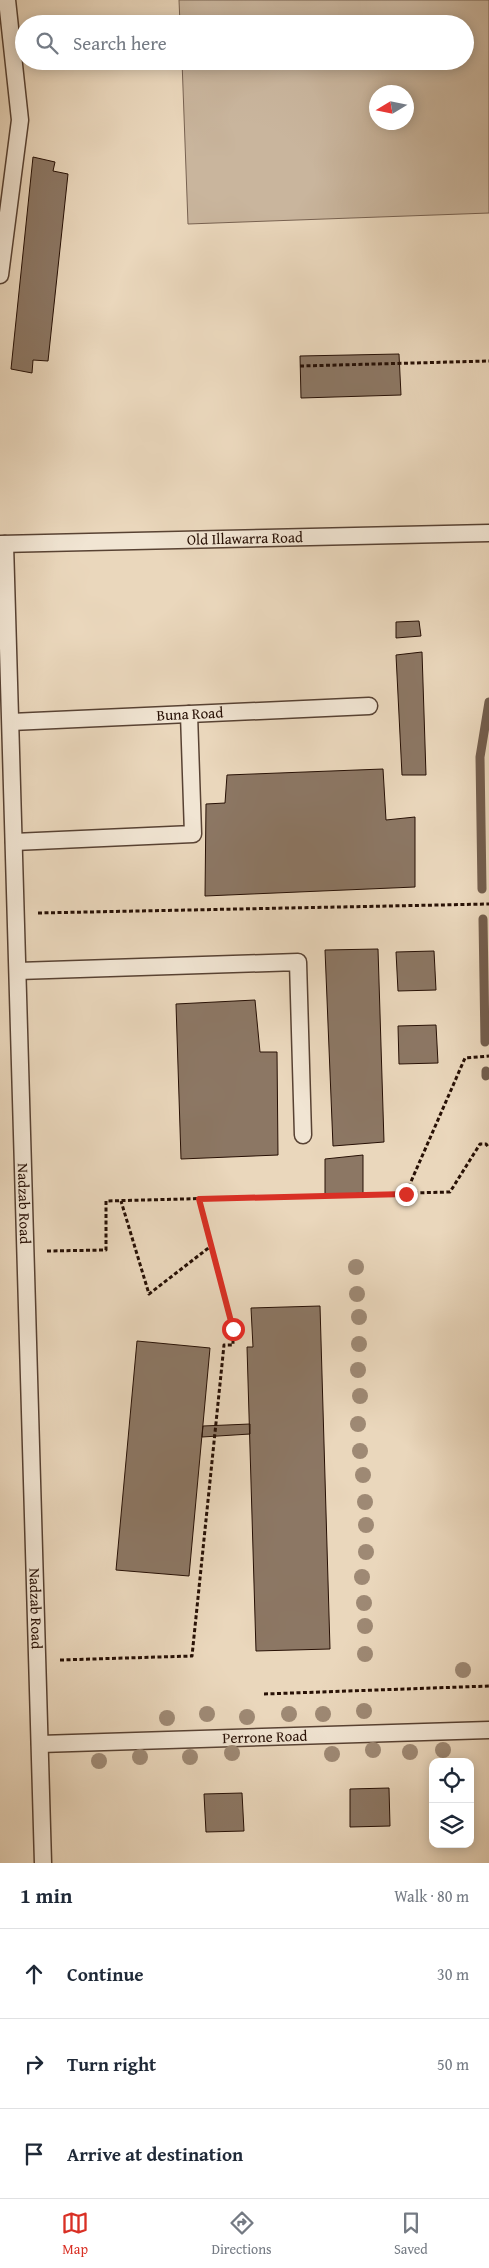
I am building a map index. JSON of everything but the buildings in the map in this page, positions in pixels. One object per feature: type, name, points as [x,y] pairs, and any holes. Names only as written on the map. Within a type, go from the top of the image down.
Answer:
[{"type":"lane","points":[[0,275],[20,120],[7,0]]},
{"type":"lane","name":"Old Illawarra Road","points":[[3,544],[489,533]]},
{"type":"lane","name":"Nadzab Road","points":[[3,544],[11,722],[43,1863]]},
{"type":"lane","name":"Buna Road","points":[[11,722],[368,706]]},
{"type":"lane","points":[[14,842],[193,834],[189,714]]},
{"type":"lane","points":[[18,971],[298,962],[303,1135]]},
{"type":"lane","name":"Perrone Road","points":[[40,1744],[489,1730]]},
{"type":"path","points":[[300,366],[489,362]]},
{"type":"path","points":[[16,914],[489,904]]},
{"type":"path","points":[[406,1194],[464,1058],[489,1056]]},
{"type":"path","points":[[41,1251],[106,1250],[106,1201],[450,1192],[480,1144],[486,1144],[489,1148]]},
{"type":"path","points":[[54,1661],[192,1656],[224,1345],[233,1345],[233,1329],[199,1199]]},
{"type":"path","points":[[120,1201],[149,1294],[211,1246]]},
{"type":"path","points":[[264,1694],[489,1686]]},
{"type":"shaded area","points":[[179,0],[489,0],[489,213],[188,224],[182,70],[474,70],[474,15],[180,15]]},
{"type":"waterway","points":[[482,889],[480,757],[489,702]]},
{"type":"waterway","points":[[483,919],[485,1042]]},
{"type":"waterway","points":[[486,1071],[486,1076]]},
{"type":"route","points":[[233,1329],[199,1199],[406,1194]]}]
